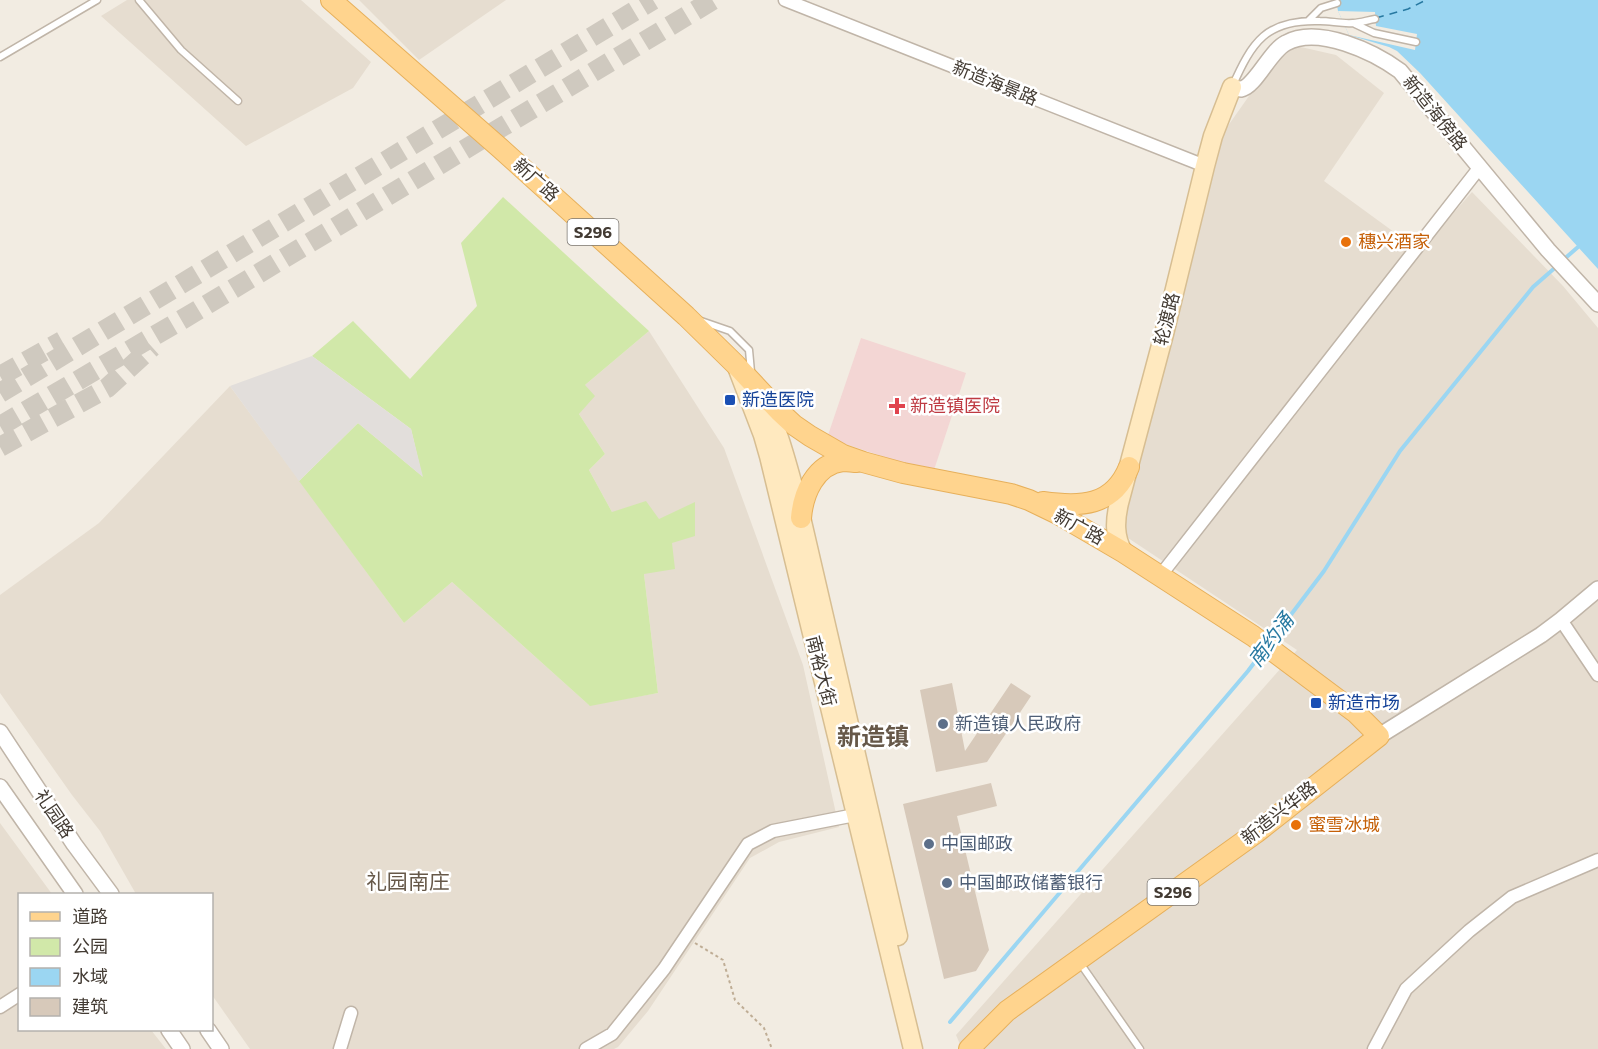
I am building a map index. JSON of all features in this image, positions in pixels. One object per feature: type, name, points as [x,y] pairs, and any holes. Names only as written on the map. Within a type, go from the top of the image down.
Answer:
[{"type":"main road","name":"新广路","points":[[331,0],[500,148],[686,316],[736,366]]},
{"type":"main road","name":"轮渡路","points":[[1123,552],[1117,539],[1116,521],[1119,503],[1213,136],[1232,87]]},
{"type":"main road","name":"S296","points":[[736,366],[752,382]]},
{"type":"main road","name":"南裕大街","points":[[736,366],[763,435],[913,1049]]},
{"type":"main road","name":"新广路","points":[[752,382],[794,425],[843,455],[903,473],[1005,492],[1029,500],[1082,527],[1254,636],[1356,713],[1379,735]]},
{"type":"main road","name":"南裕大街","points":[[752,382],[771,415],[801,518],[924,1049]]},
{"type":"main road","points":[[801,518],[803,501],[808,488],[824,469],[843,461],[863,462]]},
{"type":"main road","points":[[1029,500],[1074,505],[1092,503],[1116,489],[1129,467]]},
{"type":"main road","name":"新造兴华路","points":[[972,1048],[1007,1011],[1257,832],[1379,735]]},
{"type":"street","name":"新造海景路","points":[[785,0],[1205,166]]},
{"type":"street","name":"新造海傍路","points":[[1232,87],[1240,89],[1248,86],[1278,49],[1293,40],[1327,39],[1374,54],[1400,71],[1548,250],[1598,304]]},
{"type":"street","points":[[1160,576],[1480,167]]},
{"type":"street","name":"新造兴华路","points":[[1379,735],[1541,635],[1598,589]]},
{"type":"street","points":[[1561,620],[1598,675]]},
{"type":"street","name":"礼园路","points":[[0,732],[110,893]]},
{"type":"street","name":"礼园路","points":[[0,786],[74,893]]},
{"type":"street","points":[[586,1049],[612,1034],[664,969],[748,844],[773,831],[855,815]]},
{"type":"street","points":[[1374,1049],[1406,989],[1469,931],[1512,897],[1598,860]]},
{"type":"street","points":[[0,1007],[18,995]]},
{"type":"street","points":[[340,1049],[351,1013]]},
{"type":"street","points":[[170,1031],[182,1049]]},
{"type":"street","points":[[209,1031],[221,1049]]},
{"type":"lane","points":[[0,57],[97,0]]},
{"type":"lane","points":[[139,0],[181,50],[238,101]]},
{"type":"lane","points":[[1308,21],[1321,8],[1336,3]]},
{"type":"lane","points":[[1232,87],[1247,55],[1260,38],[1274,28],[1308,21],[1354,23],[1375,19]]},
{"type":"lane","points":[[1354,23],[1374,33],[1416,42]]},
{"type":"lane","points":[[686,316],[730,332],[749,350],[752,382]]},
{"type":"lane","points":[[1078,960],[1140,1049]]},
{"type":"path","points":[[685,938],[723,960],[735,1000],[764,1028],[772,1049]]},
{"type":"shaded area","points":[[127,0],[301,0],[371,62],[353,88],[246,146],[101,16]]},
{"type":"shaded area","points":[[359,0],[506,0],[419,60]]},
{"type":"shaded area","points":[[1292,45],[1336,55],[1384,93],[1324,181],[1420,251],[1472,192],[1563,286],[1598,328],[1598,1049],[962,1049],[956,1035],[1297,650],[1113,528],[1197,202],[1225,130],[1261,79]]},
{"type":"shaded area","points":[[649,331],[724,448],[803,665],[839,827],[779,842],[750,858],[648,1011],[614,1049],[250,1049],[213,996],[213,893],[135,893],[100,831],[0,693],[0,595],[99,523],[230,386],[404,623],[452,582],[589,705],[658,693],[644,574],[672,543],[695,503],[658,520],[612,512],[589,470],[605,454],[579,414],[585,385]]},
{"type":"shaded area","name":"新造镇医院","points":[[861,338],[966,373],[933,473],[827,438]]},
{"type":"shaded area","points":[[312,356],[411,429],[423,477],[358,423],[299,481],[230,386]]},
{"type":"shaded area","points":[[0,823],[51,893],[18,893],[18,1031],[152,1031],[166,1049],[0,1049]]},
{"type":"green space","points":[[503,197],[649,331],[585,385],[595,396],[579,414],[605,454],[589,470],[612,512],[646,501],[659,519],[695,502],[695,536],[672,543],[675,569],[644,574],[658,693],[590,706],[452,582],[404,623],[299,481],[358,423],[422,476],[411,429],[312,356],[353,321],[410,379],[477,306],[461,243]]},
{"type":"water","points":[[1336,0],[1598,0],[1598,269],[1420,73],[1397,51],[1349,35],[1338,11]]},
{"type":"pier","points":[[1338,11],[1375,12],[1376,26],[1417,34],[1415,50],[1349,35]]},
{"type":"building","name":"新造镇人民政府","points":[[952,683],[965,751],[1011,683],[1031,696],[987,762],[936,772],[920,690]]},
{"type":"building","name":"中国邮政储蓄银行","points":[[991,783],[997,806],[957,816],[989,950],[976,971],[944,979],[903,804]]},
{"type":"waterway","name":"南约涌","points":[[1562,261],[1578,247]]},
{"type":"waterway","name":"南约涌","points":[[1271,641],[1324,571],[1400,451],[1533,287],[1557,266]]},
{"type":"waterway","name":"南约涌","points":[[950,1022],[1263,651]]},
{"type":"ferry route","points":[[1376,18],[1408,9],[1426,0]]},
{"type":"tunnel","points":[[0,393],[653,0]]},
{"type":"tunnel","points":[[0,426],[183,319],[713,0]]},
{"type":"tunnel","points":[[0,376],[62,341]]},
{"type":"tunnel","points":[[0,447],[107,388],[152,347]]},
{"type":"place","name":"穗兴酒家","points":[[1346,242]]},
{"type":"place","name":"新造医院","points":[[730,400]]},
{"type":"place","name":"新造镇医院","points":[[897,406]]},
{"type":"place","name":"新造市场","points":[[1316,703]]},
{"type":"place","name":"新造镇人民政府","points":[[943,724]]},
{"type":"place","name":"蜜雪冰城","points":[[1296,825]]},
{"type":"place","name":"中国邮政","points":[[929,844]]},
{"type":"place","name":"中国邮政储蓄银行","points":[[947,883]]},
{"type":"district","name":"新造镇","points":[[873,737]]},
{"type":"district","name":"礼园南庄","points":[[408,882]]}]
